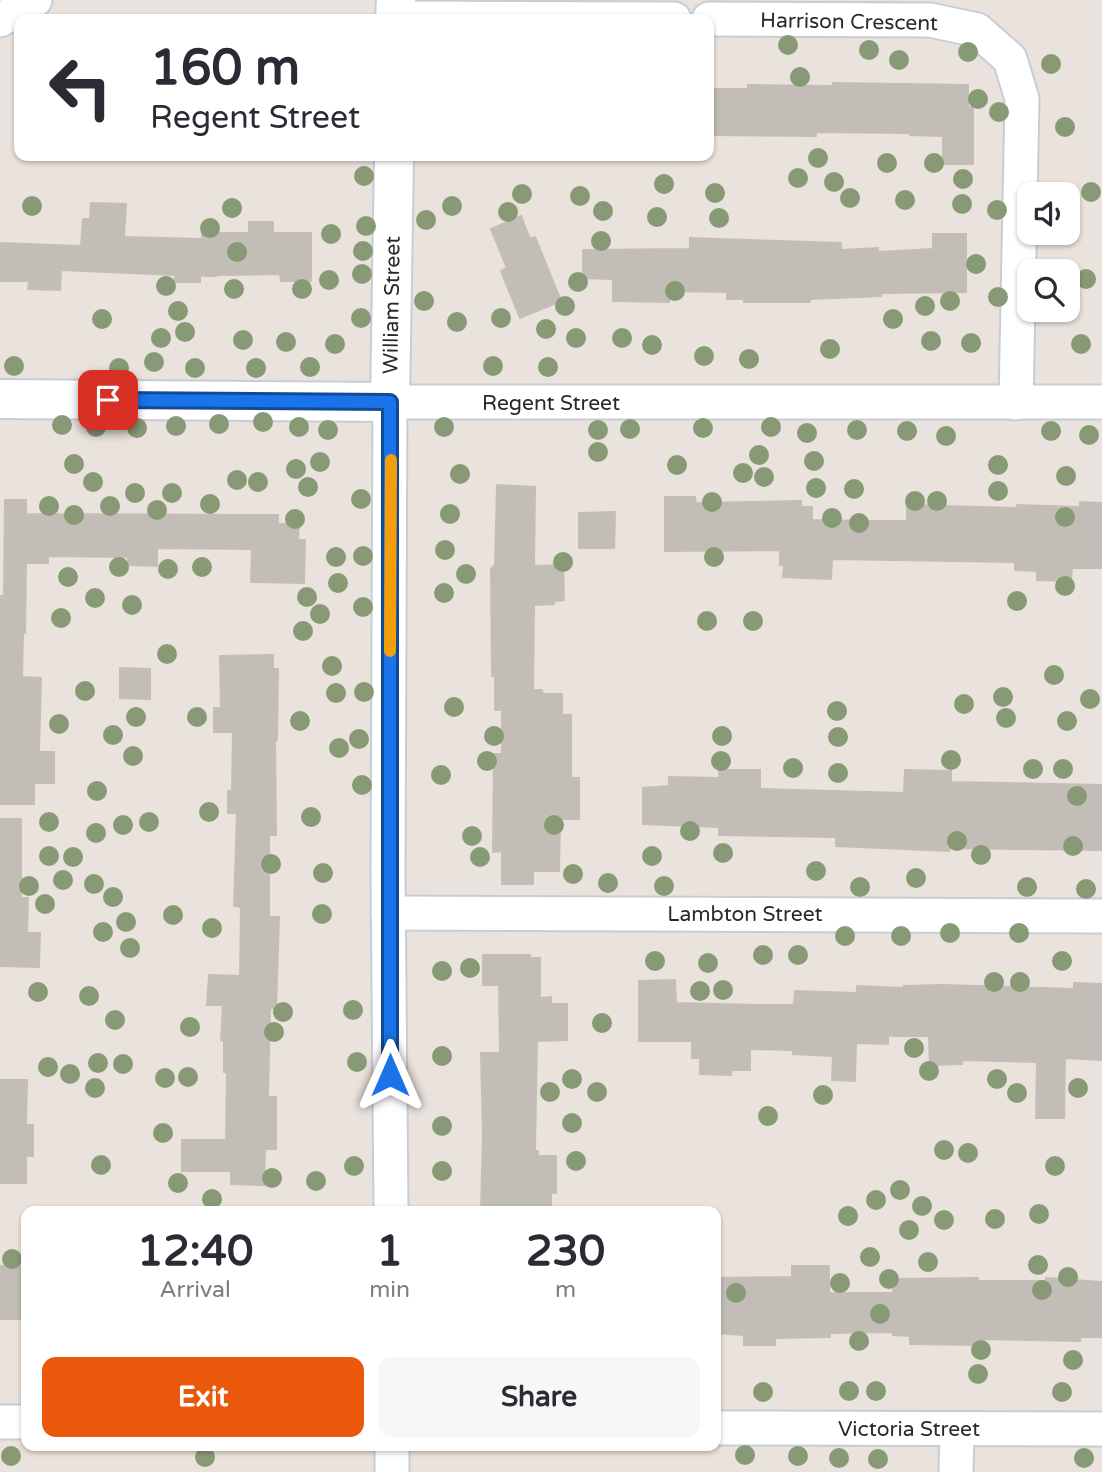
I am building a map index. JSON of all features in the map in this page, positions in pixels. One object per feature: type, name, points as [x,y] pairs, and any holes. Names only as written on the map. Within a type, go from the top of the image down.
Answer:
[{"type":"street","points":[[0,20],[35,0]]},
{"type":"street","points":[[395,12],[475,14]]},
{"type":"street","name":"Harrison Crescent","points":[[714,19],[930,20],[978,30],[1010,59],[1022,99],[1016,403]]},
{"type":"street","name":"William Street","points":[[391,1206],[388,912],[394,161]]},
{"type":"street","name":"Regent Street","points":[[0,399],[1102,402]]},
{"type":"street","name":"Lambton Street","points":[[388,912],[1102,916]]},
{"type":"street","points":[[0,1422],[21,1422]]},
{"type":"street","name":"Victoria Street","points":[[721,1427],[1102,1429]]},
{"type":"street","points":[[956,1472],[957,1430]]},
{"type":"street","points":[[392,1451],[392,1472]]},
{"type":"building","points":[[833,83],[968,85],[968,107],[973,107],[973,164],[943,164],[943,136],[816,132],[816,136],[714,135],[714,89],[748,89],[748,85],[833,86]]},
{"type":"building","points":[[91,203],[126,204],[124,237],[202,239],[202,233],[249,233],[249,222],[273,222],[273,233],[311,233],[311,281],[281,281],[280,274],[200,276],[200,282],[175,282],[175,275],[61,270],[60,290],[28,289],[29,281],[0,281],[0,243],[81,246],[83,219],[90,219]]},
{"type":"building","points":[[521,216],[530,239],[535,237],[561,301],[520,318],[501,271],[507,268],[491,229]]},
{"type":"building","points":[[933,234],[966,234],[966,292],[881,293],[881,296],[810,299],[810,302],[744,302],[744,299],[727,299],[727,292],[669,291],[669,302],[613,301],[613,279],[583,278],[583,250],[690,249],[690,238],[841,243],[841,250],[878,248],[878,252],[933,249]]},
{"type":"building","points":[[497,485],[535,487],[534,566],[563,565],[564,600],[554,601],[554,604],[534,605],[533,690],[542,690],[543,694],[562,694],[562,715],[571,715],[571,778],[579,778],[579,819],[560,819],[559,871],[533,871],[533,884],[502,884],[502,851],[493,852],[494,754],[502,754],[502,710],[495,710],[495,676],[492,676],[491,569],[495,565]]},
{"type":"building","points":[[665,497],[695,497],[696,503],[801,501],[801,507],[812,507],[812,520],[867,521],[907,521],[907,505],[1017,508],[1017,505],[1080,507],[1080,502],[1102,503],[1102,568],[1072,568],[1071,581],[1037,580],[1037,571],[1015,570],[1015,562],[832,559],[831,579],[783,577],[784,565],[780,565],[780,550],[665,551]]},
{"type":"building","points":[[5,500],[26,500],[26,514],[278,515],[278,524],[299,524],[298,540],[305,540],[304,583],[251,582],[252,549],[157,548],[157,566],[128,565],[128,557],[48,556],[48,563],[26,563],[22,677],[41,678],[39,752],[54,752],[54,783],[34,783],[34,804],[0,804],[0,596],[4,596]]},
{"type":"building","points":[[615,512],[614,548],[579,548],[579,513]]},
{"type":"building","points":[[273,655],[273,669],[278,669],[275,740],[276,835],[269,835],[269,917],[279,917],[276,1008],[270,1008],[268,1097],[276,1097],[276,1149],[265,1149],[264,1185],[231,1184],[231,1171],[182,1171],[182,1140],[226,1140],[227,1072],[224,1072],[224,1041],[221,1040],[223,1005],[207,1005],[209,975],[240,976],[241,907],[234,906],[237,813],[228,813],[228,791],[232,791],[233,732],[214,732],[214,708],[221,708],[220,656]]},
{"type":"building","points":[[120,668],[150,669],[150,699],[120,698]]},
{"type":"building","points":[[719,770],[760,770],[760,789],[904,793],[905,770],[951,771],[951,782],[1102,785],[1102,850],[949,848],[949,851],[836,846],[836,837],[719,835],[719,827],[643,824],[643,788],[669,786],[669,777],[719,778]]},
{"type":"building","points":[[0,819],[21,819],[21,898],[28,898],[27,933],[40,933],[39,967],[0,966]]},
{"type":"building","points":[[483,955],[530,955],[530,958],[540,958],[540,998],[551,997],[551,1004],[567,1004],[567,1040],[537,1041],[535,1151],[538,1151],[538,1156],[556,1156],[556,1193],[551,1193],[551,1206],[481,1206],[481,1053],[500,1053],[499,985],[483,985]]},
{"type":"building","points":[[675,980],[676,1003],[758,1005],[794,1005],[795,991],[857,993],[857,986],[904,988],[943,985],[1074,989],[1074,983],[1102,984],[1102,1060],[1065,1058],[1064,1118],[1036,1118],[1037,1062],[962,1060],[962,1064],[930,1065],[929,1036],[888,1036],[888,1044],[856,1043],[855,1081],[832,1080],[833,1056],[793,1054],[793,1050],[750,1049],[750,1070],[731,1070],[731,1075],[700,1074],[700,1058],[692,1058],[692,1041],[639,1041],[639,981]]},
{"type":"building","points":[[0,1080],[27,1080],[26,1125],[33,1125],[33,1156],[26,1156],[26,1183],[0,1183]]},
{"type":"building","points":[[0,1266],[21,1266],[21,1319],[0,1319]]},
{"type":"building","points":[[792,1266],[829,1266],[829,1293],[893,1293],[893,1279],[978,1278],[978,1281],[1046,1281],[1046,1278],[1102,1282],[1102,1337],[1081,1337],[1080,1341],[978,1339],[978,1345],[910,1344],[910,1336],[893,1335],[893,1332],[830,1333],[830,1337],[775,1338],[775,1345],[744,1345],[744,1335],[721,1333],[721,1278],[792,1277]]},
{"type":"slow traffic","points":[[390,651],[391,460]]},
{"type":"route","points":[[108,400],[390,402],[390,1075]]}]
